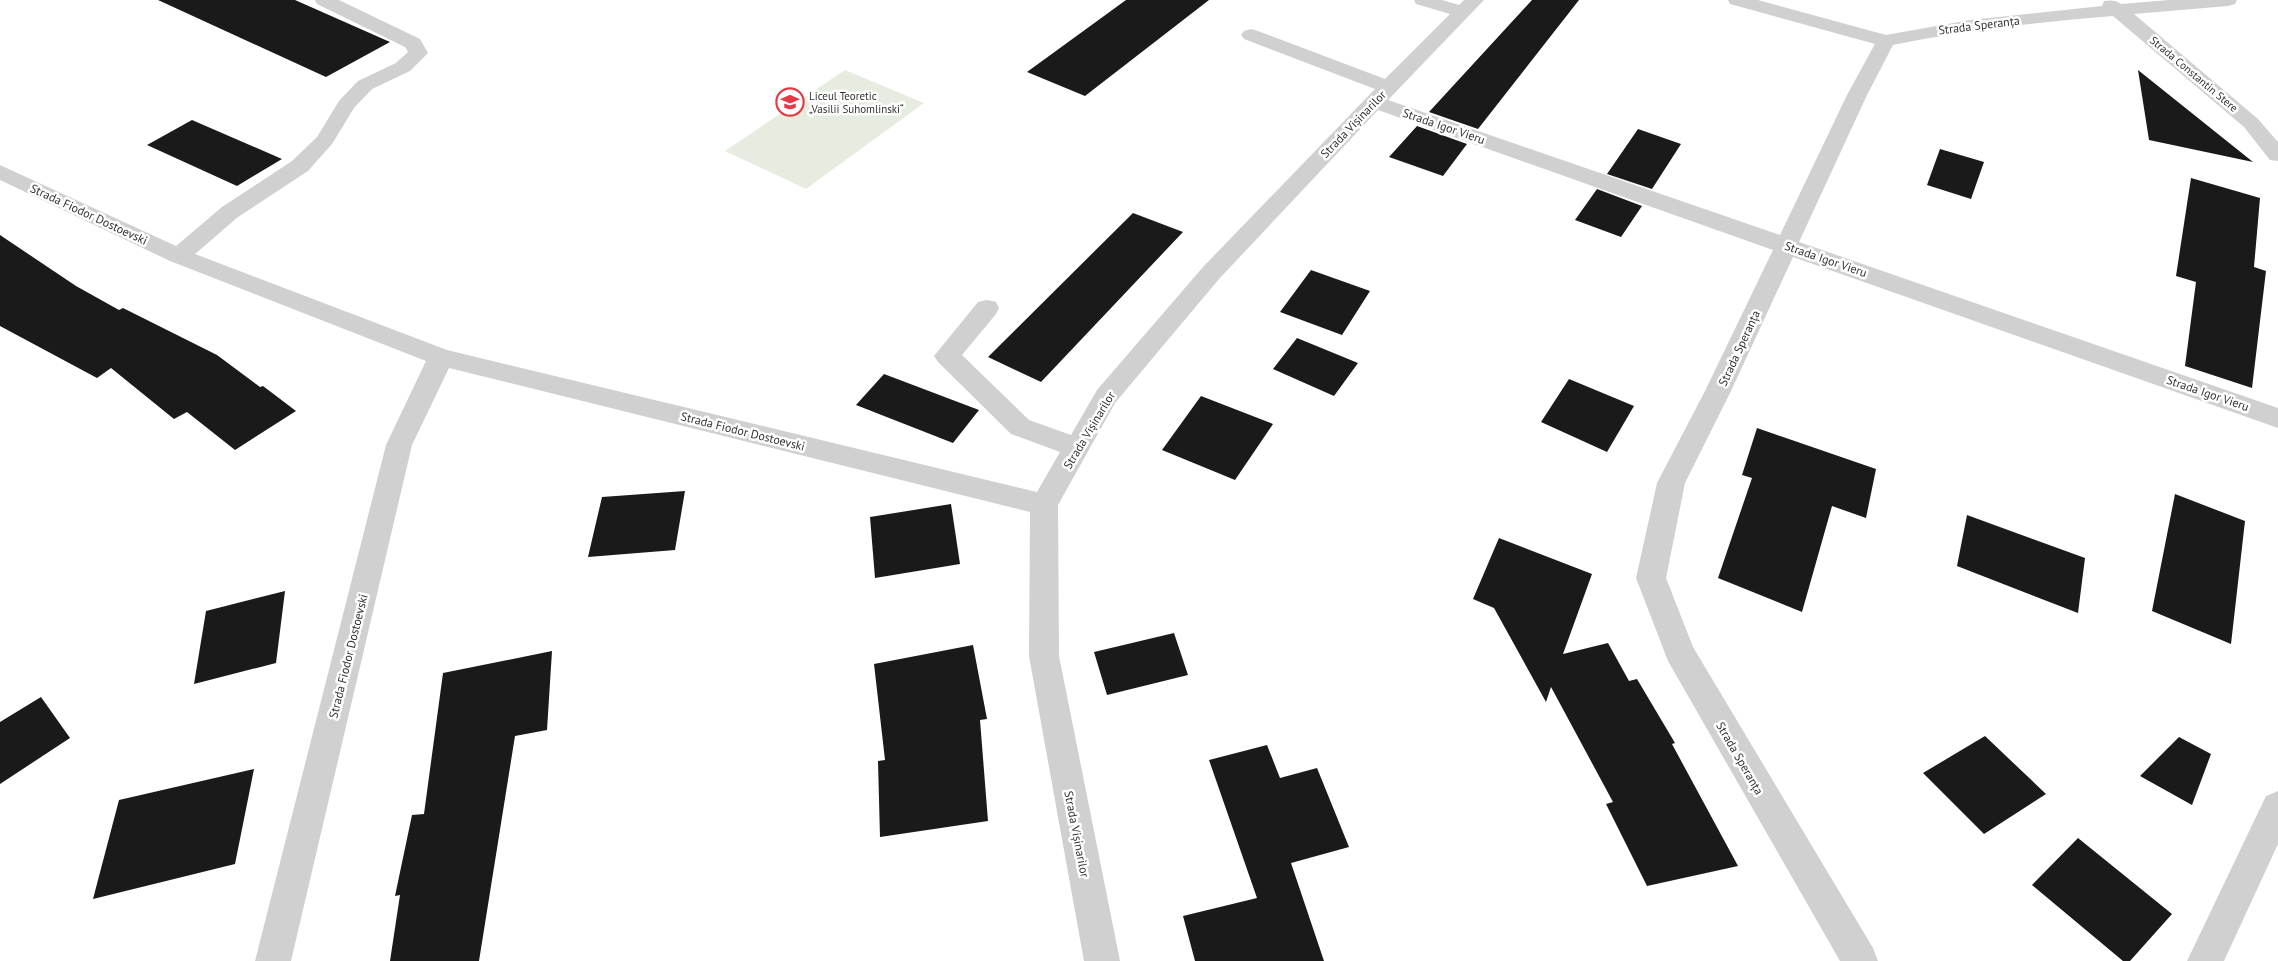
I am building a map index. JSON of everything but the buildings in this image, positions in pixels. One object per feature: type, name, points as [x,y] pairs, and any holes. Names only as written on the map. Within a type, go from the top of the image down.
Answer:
[{"type":"street","points":[[178,256],[230,212],[300,166],[325,140],[346,104],[364,85],[403,67],[418,53],[413,43],[324,0]]},
{"type":"street","points":[[1423,0],[1469,6]]},
{"type":"street","points":[[1737,0],[1886,41]]},
{"type":"street","name":"Strada Speranța","points":[[1860,961],[1737,754],[1679,652],[1652,578],[1670,483],[1718,391],[1857,95],[1886,41],[1929,31],[2047,17],[2111,6],[2228,0]]},
{"type":"street","name":"Strada Vișinarilor","points":[[1102,961],[1044,656],[1044,505],[1106,397],[1211,273],[1469,6]]},
{"type":"street","name":"Strada Constantin Stere","points":[[2111,6],[2251,123],[2278,155]]},
{"type":"street","name":"Strada Igor Vieru","points":[[1251,35],[1381,95],[1788,245],[2278,418]]},
{"type":"street","name":"Strada Fiodor Dostoevski","points":[[0,172],[178,256],[441,357],[1044,505]]},
{"type":"street","points":[[987,308],[947,356],[1020,427],[1077,448]]},
{"type":"street","name":"Strada Fiodor Dostoevski","points":[[273,961],[399,445],[441,357]]},
{"type":"street","points":[[2205,961],[2278,807]]},
{"type":"shaded area","points":[[845,70],[924,103],[806,189],[725,151]]},
{"type":"place","name":"Liceul Teoretic „Vasilii Suhomlinski“","points":[[790,102]]}]
